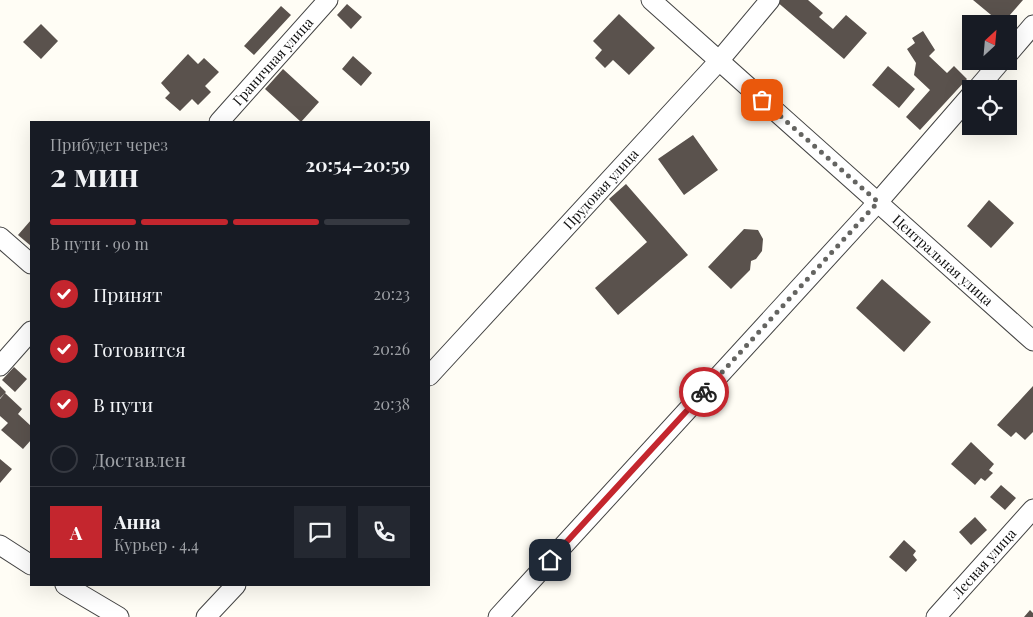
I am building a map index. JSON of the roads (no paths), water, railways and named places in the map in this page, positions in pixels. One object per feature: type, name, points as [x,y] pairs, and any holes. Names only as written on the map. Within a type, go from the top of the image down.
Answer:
[{"type":"street","name":"Граничная улица","points":[[219,121],[328,0]]},
{"type":"street","name":"Центральная улица","points":[[651,0],[718,62],[1033,341]]},
{"type":"street","name":"Прудовая улица","points":[[430,375],[718,62],[770,0]]},
{"type":"street","points":[[1018,42],[1033,25]]},
{"type":"street","points":[[985,80],[993,70]]},
{"type":"street","points":[[498,617],[878,202],[962,105]]},
{"type":"street","points":[[0,237],[30,263]]},
{"type":"street","points":[[0,366],[30,332]]},
{"type":"street","name":"Лесная улица","points":[[936,617],[1033,509]]},
{"type":"street","points":[[0,544],[30,564]]},
{"type":"street","points":[[67,586],[119,617]]},
{"type":"street","points":[[206,617],[235,586]]}]
